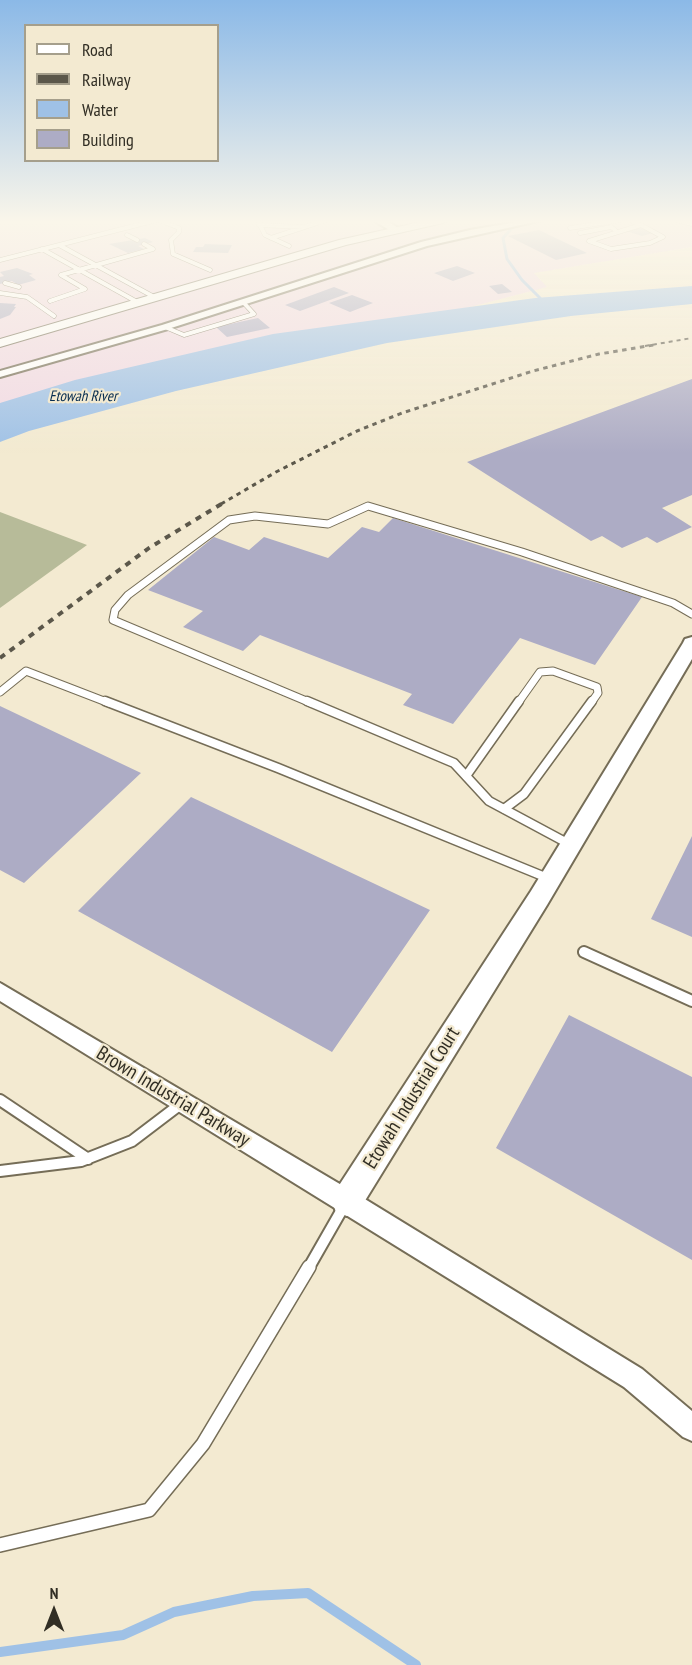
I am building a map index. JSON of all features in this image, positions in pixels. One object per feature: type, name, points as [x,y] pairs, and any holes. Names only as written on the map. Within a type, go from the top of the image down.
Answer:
[{"type":"main road","points":[[0,331],[117,298]]},
{"type":"main road","points":[[0,343],[136,298]]},
{"type":"street","points":[[0,374],[165,327],[256,298]]},
{"type":"street","name":"Etowah Industrial Court","points":[[347,1201],[550,879],[692,643]]},
{"type":"street","name":"Brown Industrial Parkway","points":[[0,991],[347,1201]]},
{"type":"street","points":[[347,1201],[633,1378],[692,1428]]},
{"type":"lane","points":[[28,298],[54,316]]},
{"type":"lane","points":[[50,301],[61,298]]},
{"type":"lane","points":[[165,327],[184,335],[254,314],[243,302]]},
{"type":"lane","points":[[571,845],[489,801],[453,763],[113,620],[115,610],[128,595],[229,520],[255,516],[328,524],[368,506],[522,552],[673,603],[692,614]]},
{"type":"lane","points":[[0,692],[26,671],[278,768],[550,879]]},
{"type":"lane","points":[[466,776],[540,672],[553,671],[597,687],[598,693],[524,794],[504,809]]},
{"type":"lane","points":[[584,952],[692,1001]]},
{"type":"lane","points":[[0,1100],[88,1158]]},
{"type":"lane","points":[[0,1171],[81,1161],[132,1141],[182,1103]]},
{"type":"lane","points":[[0,1545],[149,1510],[202,1444],[276,1324],[347,1201]]},
{"type":"shaded area","points":[[0,298],[506,298],[0,429]]},
{"type":"green space","points":[[0,512],[87,545],[0,608]]},
{"type":"water","name":"Etowah River","points":[[535,298],[692,298],[692,304],[571,316],[387,343],[176,391],[29,431],[0,442],[0,403],[75,380],[273,334]]},
{"type":"building","points":[[305,298],[336,298],[300,311],[285,305]]},
{"type":"building","points":[[344,298],[359,298],[373,303],[350,312],[329,303]]},
{"type":"building","points":[[0,303],[16,304],[14,307],[16,307],[10,315],[0,319]]},
{"type":"building","points":[[258,318],[270,328],[227,337],[216,327]]},
{"type":"building","points":[[692,379],[692,495],[662,508],[692,527],[657,543],[647,537],[622,548],[602,536],[591,541],[467,462]]},
{"type":"building","points":[[393,518],[642,597],[595,665],[520,638],[453,724],[403,705],[412,694],[260,635],[243,651],[183,627],[203,611],[148,590],[214,537],[249,550],[264,537],[328,558],[362,527],[379,532]]},
{"type":"building","points":[[0,706],[141,773],[24,883],[0,870]]},
{"type":"building","points":[[191,797],[430,910],[332,1052],[78,911]]},
{"type":"building","points":[[692,836],[692,937],[651,919]]},
{"type":"building","points":[[569,1015],[692,1077],[692,1260],[496,1148]]},
{"type":"waterway","points":[[0,1652],[123,1635],[174,1612],[253,1596],[308,1593],[416,1665]]},
{"type":"railway","points":[[645,346],[692,338]]},
{"type":"railway","points":[[221,504],[276,472],[357,431],[402,413],[533,371],[599,354],[654,345]]},
{"type":"railway","points":[[0,658],[149,548],[223,503]]}]
